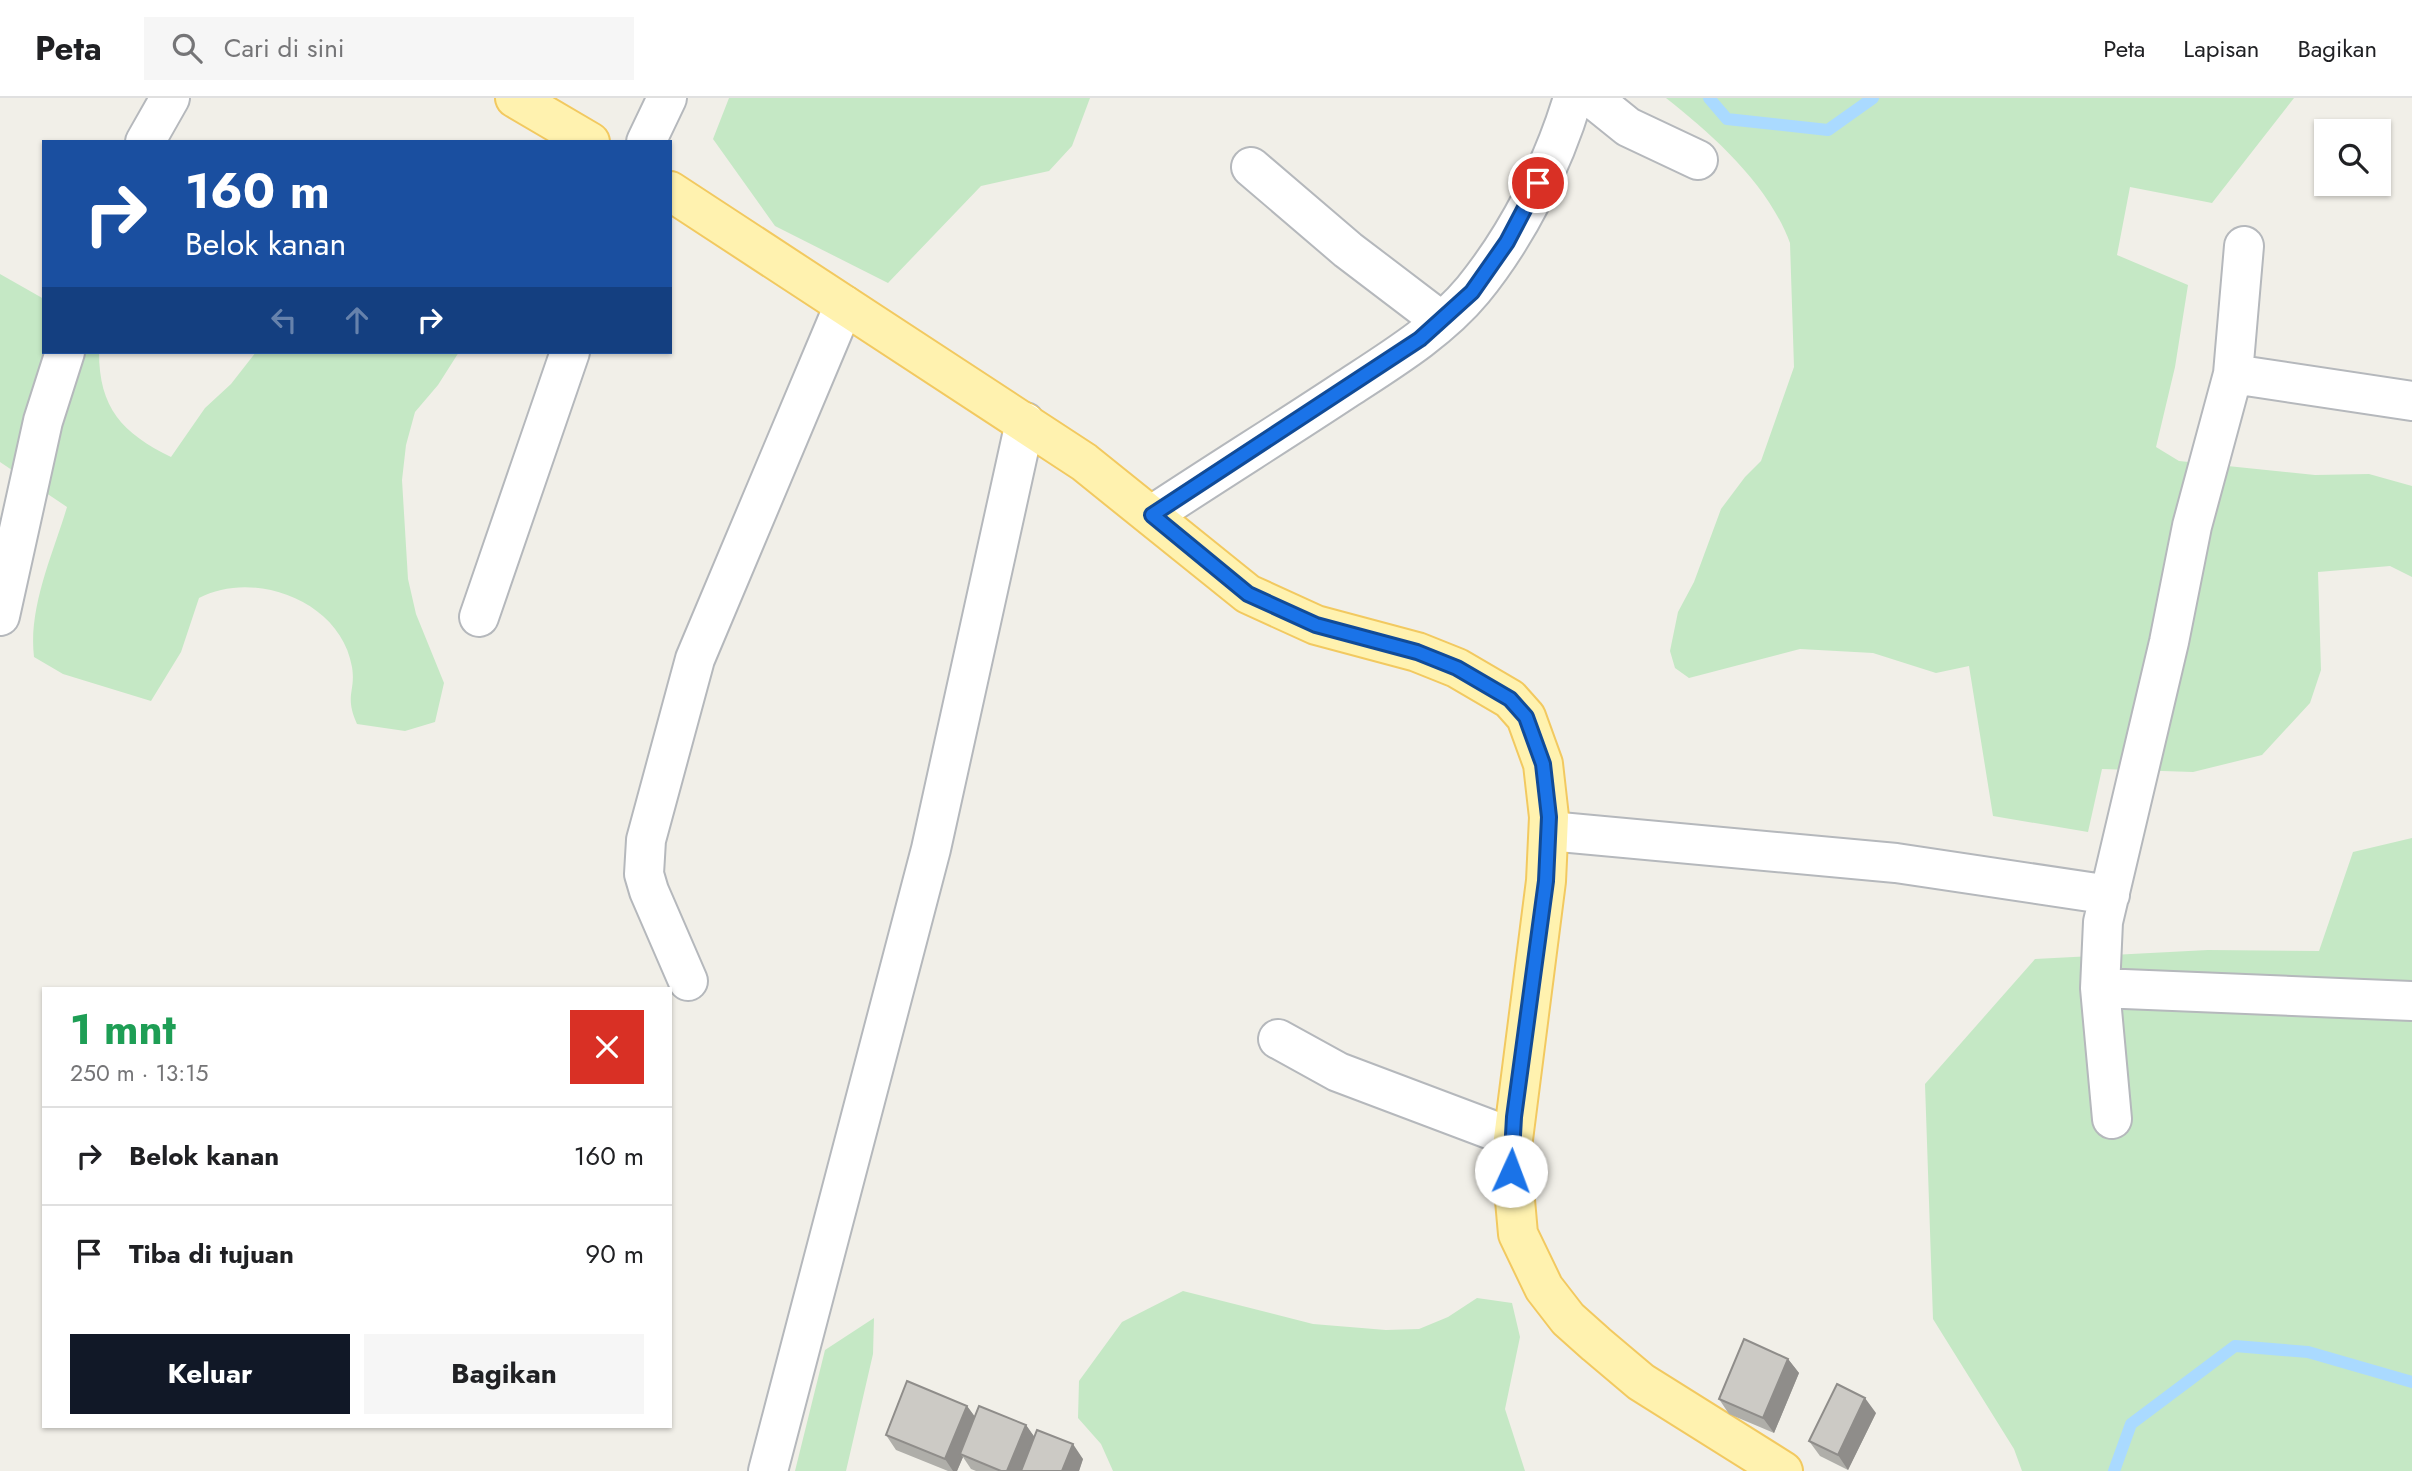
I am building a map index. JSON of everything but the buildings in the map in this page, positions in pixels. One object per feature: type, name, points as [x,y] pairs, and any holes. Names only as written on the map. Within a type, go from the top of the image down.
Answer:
[{"type":"main road","points":[[515,98],[587,140]]},
{"type":"main road","points":[[672,192],[1084,463],[1248,594],[1316,625],[1417,652],[1457,668],[1510,699],[1526,717],[1543,764],[1549,831],[1546,881],[1513,1138],[1512,1187],[1518,1234],[1544,1288],[1567,1319],[1642,1382],[1783,1471]]},
{"type":"street","points":[[146,140],[170,98]]},
{"type":"street","points":[[647,140],[667,98]]},
{"type":"street","points":[[1152,515],[1420,339],[1472,292],[1507,242],[1556,146],[1573,98]]},
{"type":"street","points":[[1592,98],[1628,127],[1698,160]]},
{"type":"street","points":[[1251,167],[1348,250],[1440,320]]},
{"type":"street","points":[[2112,1119],[2100,988],[2103,922],[2169,642],[2192,526],[2233,374],[2244,246]]},
{"type":"street","points":[[688,981],[649,891],[644,874],[646,840],[695,659],[844,306]]},
{"type":"street","points":[[0,617],[43,421],[64,354]]},
{"type":"street","points":[[479,617],[569,354]]},
{"type":"street","points":[[2233,374],[2412,401]]},
{"type":"street","points":[[768,1471],[931,849],[1025,422]]},
{"type":"street","points":[[1549,831],[1896,863],[2110,895]]},
{"type":"street","points":[[2100,988],[2412,1001]]},
{"type":"street","points":[[1278,1039],[1338,1072],[1513,1138]]},
{"type":"green space","points":[[729,98],[1090,98],[1072,146],[1049,171],[981,186],[888,283],[775,226],[713,139]]},
{"type":"green space","points":[[1666,98],[2294,98],[2212,203],[2130,187],[2117,255],[2188,285],[2175,367],[2156,447],[2179,461],[2315,475],[2369,474],[2412,486],[2412,577],[2390,566],[2318,572],[2321,670],[2310,703],[2262,755],[2193,772],[2102,769],[2088,832],[1993,816],[1969,666],[1936,673],[1873,653],[1800,649],[1689,678],[1675,668],[1670,651],[1678,612],[1694,582],[1721,509],[1761,461],[1794,367],[1790,243],[1780,221],[1754,181],[1738,163],[1703,128]]},
{"type":"green space","points":[[0,274],[42,298],[42,354],[99,354],[103,389],[117,416],[139,438],[171,457],[205,408],[231,384],[254,354],[458,354],[438,385],[415,412],[406,445],[402,480],[408,579],[416,614],[444,683],[435,722],[405,731],[357,724],[351,706],[352,667],[345,644],[331,624],[313,609],[292,597],[269,590],[245,587],[221,590],[199,598],[181,652],[151,701],[63,674],[34,657],[33,638],[38,600],[67,507],[0,462]]},
{"type":"green space","points":[[2412,838],[2412,1471],[2022,1471],[2014,1449],[1933,1319],[1925,1084],[2035,959],[2208,950],[2319,951],[2353,852]]},
{"type":"green space","points":[[1183,1291],[1313,1324],[1386,1330],[1419,1329],[1448,1317],[1477,1298],[1512,1303],[1520,1337],[1505,1409],[1525,1471],[1113,1471],[1101,1444],[1078,1418],[1079,1381],[1122,1322]]},
{"type":"green space","points":[[874,1318],[873,1354],[846,1471],[795,1471],[825,1350]]},
{"type":"waterway","points":[[1709,98],[1727,119],[1828,130],[1873,98]]},
{"type":"waterway","points":[[2114,1471],[2131,1424],[2235,1346],[2308,1352],[2412,1382]]},
{"type":"route","points":[[1511,1171],[1514,1117],[1546,881],[1549,817],[1543,764],[1526,717],[1510,699],[1457,668],[1417,652],[1316,625],[1248,594],[1190,549],[1152,515],[1420,339],[1472,292],[1507,242],[1538,183]]}]
